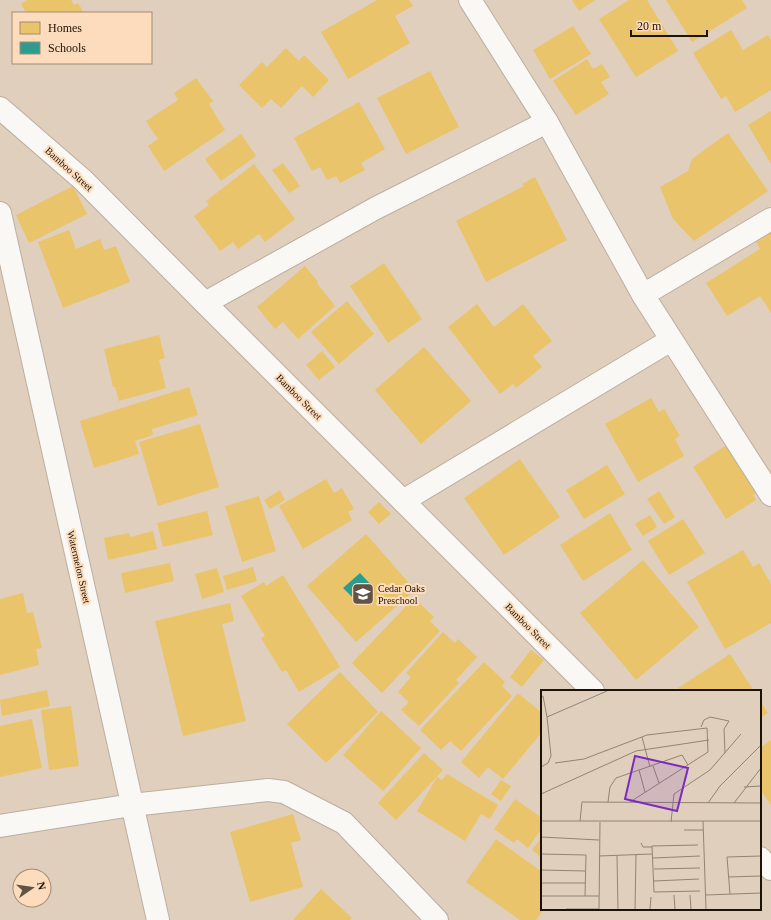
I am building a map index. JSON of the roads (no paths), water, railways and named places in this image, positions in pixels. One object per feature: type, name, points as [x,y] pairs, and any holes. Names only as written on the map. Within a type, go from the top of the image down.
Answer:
[{"type":"street","points":[[470,0],[547,122],[643,295],[771,495]]},
{"type":"street","name":"Bamboo Street","points":[[0,108],[83,180],[592,690]]},
{"type":"street","points":[[205,303],[376,208],[547,122]]},
{"type":"street","name":"Watermelon Street","points":[[0,214],[158,920]]},
{"type":"street","points":[[643,295],[771,219]]},
{"type":"street","points":[[403,501],[671,340]]},
{"type":"street","points":[[0,826],[132,805],[268,790],[284,792],[344,823],[437,920]]},
{"type":"street","points":[[761,859],[771,869]]},
{"type":"place","name":"Cedar Oaks Preschool","points":[[363,594]]}]
